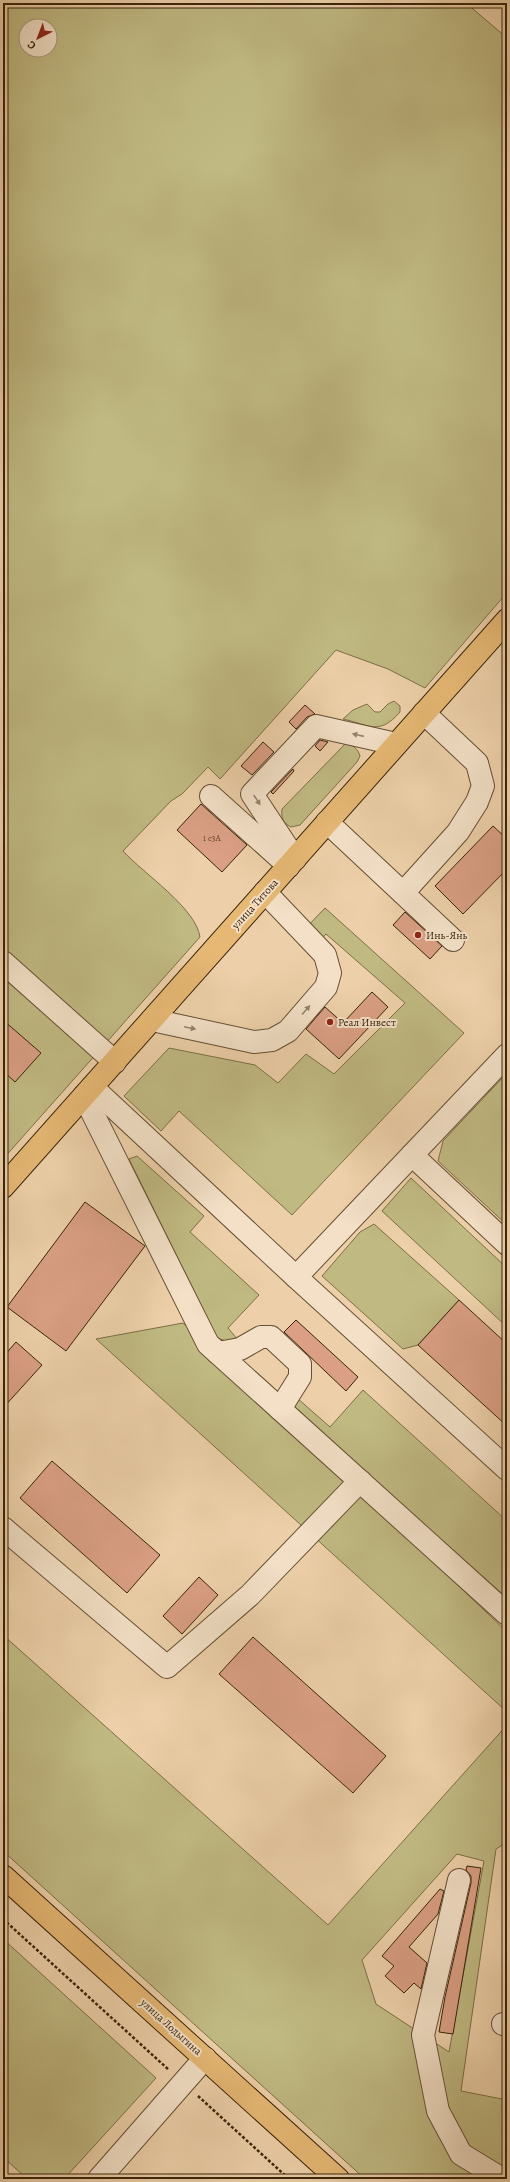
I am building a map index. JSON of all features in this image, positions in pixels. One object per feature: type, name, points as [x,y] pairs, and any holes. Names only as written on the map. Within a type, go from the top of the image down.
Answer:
[{"type":"main road","name":"улица Титова","points":[[3,1187],[507,620]]},
{"type":"main road","name":"улица Лодыгина","points":[[3,1876],[338,2179]]},
{"type":"lane","points":[[403,893],[458,832],[477,802],[483,786],[477,763],[424,713]]},
{"type":"lane","points":[[292,862],[252,794],[316,726],[396,744]]},
{"type":"lane","points":[[211,796],[292,862]]},
{"type":"lane","points":[[327,822],[453,940]]},
{"type":"lane","points":[[152,1020],[254,1042],[272,1040],[288,1031],[326,987],[330,973],[325,955],[265,892]]},
{"type":"lane","points":[[3,962],[115,1062]]},
{"type":"lane","points":[[296,1277],[507,1055]]},
{"type":"lane","points":[[88,1091],[296,1277],[507,1469]]},
{"type":"lane","points":[[88,1091],[208,1344],[507,1614]]},
{"type":"lane","points":[[412,1155],[507,1244]]},
{"type":"lane","points":[[218,1353],[240,1349],[261,1338],[272,1337],[300,1364],[300,1377],[280,1409]]},
{"type":"lane","points":[[3,1528],[167,1667],[250,1596],[360,1481]]},
{"type":"lane","points":[[459,1880],[423,2035],[438,2111],[461,2154],[502,2179]]},
{"type":"lane","points":[[99,2179],[205,2058]]},
{"type":"path","points":[[3,1919],[290,2179]]},
{"type":"shaded area","points":[[3,3],[466,3],[507,38],[507,583],[504,596],[425,688],[388,669],[336,650],[220,779],[208,767],[182,794],[171,801],[123,851],[179,903],[196,926],[200,937],[3,1159]]},
{"type":"shaded area","points":[[394,701],[400,706],[400,712],[386,724],[374,727],[343,719],[353,710],[367,704],[375,712],[380,712],[388,704]]},
{"type":"shaded area","points":[[346,743],[357,749],[360,756],[357,762],[300,825],[291,827],[286,824],[283,820],[282,809]]},
{"type":"shaded area","points":[[325,908],[464,1033],[292,1215],[179,1111],[161,1131],[124,1096],[169,1048],[255,1065],[278,1083],[306,1054],[334,1074],[405,1003],[326,934],[319,942],[304,930]]},
{"type":"shaded area","points":[[507,1073],[507,1225],[438,1161],[443,1141]]},
{"type":"shaded area","points":[[137,1156],[204,1216],[190,1232],[259,1295],[228,1328],[238,1340],[232,1343],[217,1338],[129,1159]]},
{"type":"shaded area","points":[[411,1178],[507,1268],[507,1327],[382,1211]]},
{"type":"shaded area","points":[[374,1224],[459,1300],[418,1345],[403,1349],[322,1276],[360,1232]]},
{"type":"shaded area","points":[[183,1323],[507,1632],[507,1712],[96,1339]]},
{"type":"shaded area","points":[[363,1390],[507,1521],[507,1598],[294,1410],[292,1399],[297,1398],[330,1427]]},
{"type":"shaded area","points":[[3,1635],[328,1925],[507,1725],[507,1842],[496,1849],[461,2091],[507,2100],[507,2179],[365,2179],[3,1851]],"holes":[[[457,1854],[484,1861],[449,2052],[376,2004],[362,1960]]]},
{"type":"shaded area","points":[[3,1939],[156,2078],[64,2179],[27,2179],[3,2157]]},
{"type":"building","points":[[305,705],[315,714],[307,717],[296,729],[289,722]]},
{"type":"building","points":[[320,740],[328,742],[320,751],[315,746]]},
{"type":"building","points":[[263,742],[274,752],[252,775],[241,766]]},
{"type":"building","points":[[293,769],[294,771],[273,794],[271,792]]},
{"type":"building","points":[[201,804],[247,845],[222,872],[177,830]]},
{"type":"building","points":[[493,826],[507,839],[507,869],[463,914],[435,886]]},
{"type":"building","name":"Инь-Янь","points":[[405,912],[442,946],[430,959],[393,925]]},
{"type":"building","points":[[372,992],[388,1007],[339,1059],[306,1029],[325,1007],[343,1023]]},
{"type":"building","points":[[3,1020],[41,1053],[15,1082],[3,1071]]},
{"type":"building","points":[[85,1202],[145,1246],[66,1351],[7,1307]]},
{"type":"building","points":[[459,1300],[507,1344],[507,1426],[418,1345]]},
{"type":"building","points":[[296,1320],[358,1377],[346,1391],[284,1332]]},
{"type":"building","points":[[16,1342],[42,1365],[3,1408],[3,1357]]},
{"type":"building","points":[[52,1461],[160,1555],[127,1593],[20,1498]]},
{"type":"building","points":[[199,1577],[218,1595],[182,1634],[163,1616]]},
{"type":"building","points":[[253,1637],[386,1756],[353,1793],[219,1674]]},
{"type":"building","points":[[467,1866],[481,1868],[453,2034],[439,2032],[445,1997],[471,1883],[471,1876],[466,1870]]},
{"type":"building","points":[[440,1889],[444,1891],[438,1914],[409,1947],[427,1963],[421,1989],[414,1983],[404,1993],[385,1976],[394,1966],[382,1956]]},
{"type":"place","name":"Инь-Янь","points":[[418,935]]},
{"type":"place","name":"Реал Инвест","points":[[330,1022]]}]
